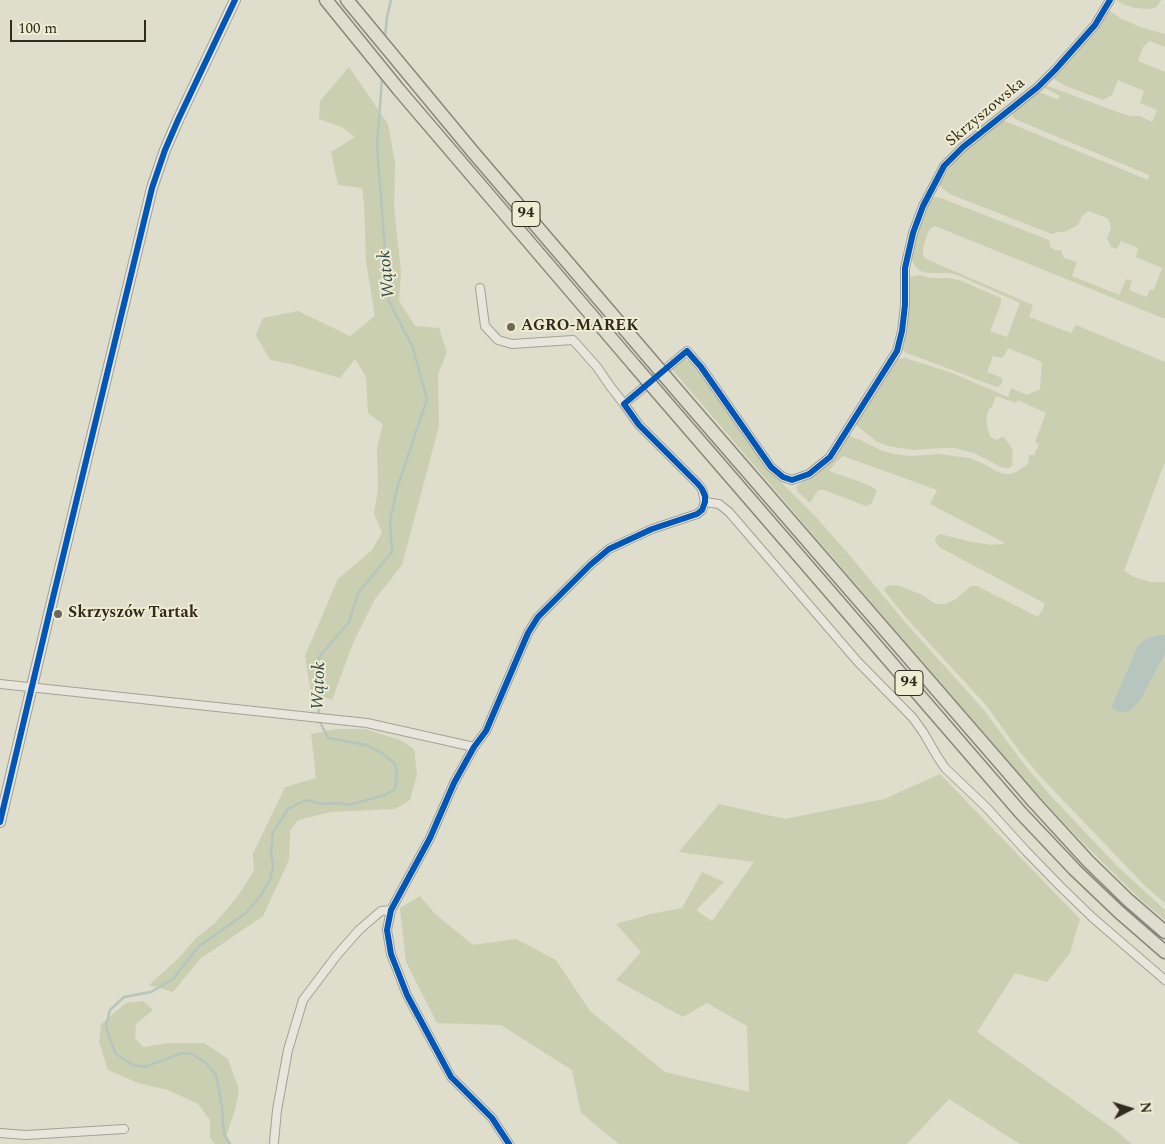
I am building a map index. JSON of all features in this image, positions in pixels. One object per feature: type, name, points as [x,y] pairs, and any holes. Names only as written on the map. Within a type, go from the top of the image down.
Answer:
[{"type":"main road","name":"94","points":[[326,0],[399,90],[634,365],[1022,813],[1075,870],[1165,952]]},
{"type":"main road","name":"94","points":[[347,0],[480,160],[646,354],[1034,802],[1088,861],[1128,900],[1165,932]]},
{"type":"street","points":[[0,822],[152,188],[178,120],[235,0]]},
{"type":"street","name":"Skrzyszowska","points":[[624,404],[686,351],[701,367],[771,467],[783,477],[792,480],[810,474],[830,457],[897,351],[905,305],[905,268],[913,233],[923,206],[944,166],[963,147],[1038,87],[1055,70],[1095,24],[1110,0]]},
{"type":"street","points":[[480,288],[485,326],[498,340],[512,344],[573,340],[597,367],[639,425],[698,484],[705,496],[702,510],[698,514],[652,529],[609,549],[590,565],[538,617],[528,633],[486,730],[454,783],[430,838],[391,910],[387,930],[391,954],[407,995],[451,1077],[492,1118],[509,1144]]},
{"type":"street","points":[[705,502],[719,504],[729,512],[858,662],[913,718],[945,768],[986,807],[1026,852],[1086,912],[1165,980]]},
{"type":"street","points":[[0,684],[367,723],[474,747]]},
{"type":"street","points":[[274,1142],[277,1110],[288,1050],[303,1000],[337,955],[359,930],[381,911],[391,910]]},
{"type":"street","points":[[0,1134],[26,1135],[124,1129]]},
{"type":"green space","points":[[1116,0],[1161,0],[1157,7],[1150,9],[1135,8]]},
{"type":"green space","points":[[1108,10],[1140,27],[1165,34],[1165,47],[1150,41],[1143,47],[1138,61],[1165,72],[1165,319],[935,226],[928,232],[923,256],[926,259],[1033,305],[1029,317],[1071,333],[1076,325],[1165,362],[1165,464],[1124,571],[1134,577],[1150,582],[1165,582],[1165,635],[1158,635],[1137,647],[1112,705],[1120,712],[1129,712],[1140,701],[1165,654],[1165,903],[1145,886],[1040,776],[986,705],[907,619],[884,590],[891,585],[900,586],[922,595],[936,604],[945,604],[956,599],[971,586],[977,586],[1038,617],[1044,607],[1044,603],[939,547],[935,541],[936,537],[940,534],[991,545],[1005,543],[930,504],[937,490],[843,456],[829,471],[866,484],[877,490],[872,503],[866,506],[824,490],[818,490],[810,503],[798,492],[796,487],[814,476],[826,465],[836,455],[849,435],[893,454],[910,456],[939,454],[969,458],[1004,474],[1018,471],[1028,464],[1030,455],[1034,455],[1039,444],[1035,442],[1046,413],[1018,400],[1016,403],[996,396],[992,407],[988,410],[986,421],[990,437],[997,440],[1004,437],[1013,450],[1013,464],[1010,468],[1001,467],[974,453],[954,448],[913,450],[888,446],[877,442],[856,425],[897,359],[906,358],[952,373],[1008,397],[1011,388],[1027,395],[1040,389],[1042,362],[1008,348],[1001,358],[993,356],[987,372],[1002,378],[1002,384],[997,387],[907,353],[902,349],[907,322],[909,277],[919,275],[930,278],[959,280],[1001,298],[1001,304],[990,331],[1007,337],[1020,303],[960,276],[949,273],[929,273],[920,271],[916,267],[911,256],[932,197],[938,197],[1049,240],[1050,246],[1054,250],[1061,250],[1064,258],[1077,262],[1072,276],[1119,295],[1126,279],[1132,281],[1129,290],[1147,297],[1150,289],[1154,290],[1162,268],[1136,257],[1138,248],[1121,241],[1117,249],[1111,247],[1107,238],[1111,229],[1107,218],[1088,211],[1082,216],[1078,225],[1064,232],[1052,234],[952,195],[939,184],[953,163],[971,145],[1002,120],[1148,180],[1149,175],[1017,120],[1013,117],[1012,113],[1037,93],[1042,93],[1058,100],[1060,96],[1043,87],[1045,85],[1120,113],[1140,116],[1152,122],[1157,110],[1140,103],[1144,91],[1118,80],[1112,95],[1103,100],[1066,86],[1052,78],[1087,41]]},
{"type":"green space","points":[[349,67],[388,124],[395,163],[394,208],[401,272],[399,301],[415,326],[439,328],[447,352],[438,374],[439,426],[402,565],[375,599],[353,643],[332,700],[311,693],[305,656],[338,579],[372,550],[382,533],[374,513],[378,490],[377,448],[383,424],[368,413],[366,377],[355,359],[340,378],[270,360],[256,335],[263,318],[298,311],[350,336],[375,316],[366,262],[362,188],[338,185],[331,152],[355,137],[342,127],[319,119],[320,101]]},
{"type":"green space","points":[[682,359],[691,362],[775,476],[815,516],[904,621],[984,710],[1023,763],[1050,795],[1117,866],[1165,910],[1165,920],[1141,900],[1091,851],[1030,786],[840,566],[671,368]]},
{"type":"green space","points":[[338,729],[365,729],[400,740],[414,749],[417,775],[410,800],[395,809],[331,812],[298,820],[290,831],[289,860],[263,916],[200,959],[173,992],[149,985],[178,959],[195,939],[215,923],[237,897],[254,871],[253,854],[285,787],[316,778],[311,734]]},
{"type":"green space","points":[[940,774],[1080,919],[1070,953],[1047,982],[1015,973],[977,1032],[1114,1129],[1132,1144],[1020,1144],[949,1099],[907,1144],[619,1144],[581,1113],[572,1070],[501,1025],[437,1023],[406,962],[400,908],[420,896],[434,913],[473,945],[516,939],[556,960],[590,1011],[665,1072],[749,1092],[747,1026],[707,1003],[683,1017],[616,980],[641,952],[616,924],[682,908],[702,872],[724,882],[696,910],[712,921],[754,862],[679,852],[719,804],[785,819],[884,799]]},
{"type":"green space","points":[[143,1001],[153,1010],[136,1024],[135,1038],[143,1047],[169,1043],[204,1043],[228,1059],[239,1090],[226,1137],[230,1144],[215,1144],[210,1138],[210,1120],[198,1104],[168,1090],[138,1083],[108,1070],[99,1042],[101,1024],[126,1003]]},
{"type":"shaded area","points":[[1165,635],[1165,654],[1140,701],[1129,712],[1120,712],[1113,709],[1112,705],[1137,647],[1146,639]]},
{"type":"waterway","name":"Wątok","points":[[385,37],[391,0]]},
{"type":"waterway","name":"Wątok","points":[[230,1144],[225,1136],[216,1075],[206,1063],[192,1054],[182,1053],[144,1067],[133,1065],[116,1054],[106,1026],[110,1010],[124,997],[151,992],[173,979],[198,947],[246,913],[261,895],[270,880],[273,868],[271,851],[273,832],[288,809],[306,800],[322,804],[337,803],[349,805],[385,795],[395,789],[397,775],[395,764],[382,753],[366,745],[328,738],[320,722],[318,706],[319,657],[349,622],[358,593],[392,552],[390,520],[398,485],[427,399],[413,348],[389,301],[377,147],[382,78]]},
{"type":"cycle path","points":[[0,822],[152,188],[178,120],[235,0]]},
{"type":"cycle path","points":[[509,1144],[492,1118],[451,1077],[407,995],[391,954],[387,930],[391,910],[430,838],[454,783],[474,747],[486,731],[528,633],[538,617],[590,565],[609,549],[652,529],[697,514],[702,510],[705,502],[702,489],[639,425],[624,404],[687,351],[701,367],[771,467],[783,477],[792,480],[809,474],[830,457],[897,351],[905,305],[905,268],[913,233],[923,206],[944,166],[963,147],[1038,87],[1095,25],[1110,0]]},
{"type":"place","name":"AGRO-MAREK","points":[[511,327]]},
{"type":"place","name":"Skrzyszów Tartak","points":[[58,614]]}]
